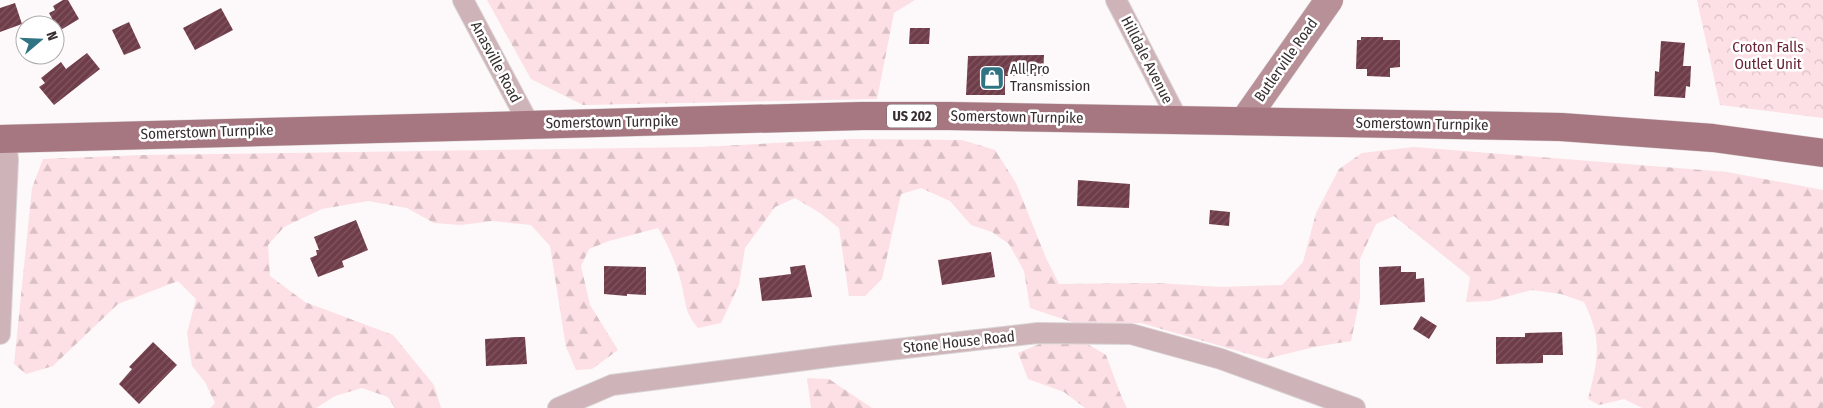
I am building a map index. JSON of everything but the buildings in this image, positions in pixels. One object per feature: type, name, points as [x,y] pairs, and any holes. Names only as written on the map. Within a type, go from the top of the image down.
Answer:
[{"type":"main road","name":"Somerstown Turnpike","points":[[3,139],[862,116],[1484,125],[1631,131],[1714,138],[1823,153]]},
{"type":"street","name":"Anasville Road","points":[[463,0],[529,124]]},
{"type":"street","name":"Hilldale Avenue","points":[[1116,0],[1178,120]]},
{"type":"street","name":"Butlerville Road","points":[[1244,121],[1329,0]]},
{"type":"street","points":[[0,334],[8,170],[3,139]]},
{"type":"street","name":"Stone House Road","points":[[558,408],[612,384],[1038,333],[1131,334],[1221,359],[1355,408]]},
{"type":"green space","points":[[487,0],[915,0],[894,13],[877,99],[583,105],[531,79]]},
{"type":"green space","name":"Croton Falls Outlet Unit","points":[[1697,0],[1823,0],[1823,118],[1720,105]]},
{"type":"green space","points":[[852,139],[962,140],[995,150],[1016,183],[1046,258],[1059,284],[1157,283],[1221,287],[1282,285],[1303,262],[1316,213],[1339,169],[1362,153],[1414,147],[1727,172],[1823,190],[1823,408],[1642,408],[1624,399],[1599,405],[1588,399],[1597,350],[1594,328],[1584,302],[1561,294],[1532,290],[1490,301],[1466,302],[1470,277],[1394,216],[1376,224],[1360,259],[1360,298],[1351,341],[1314,347],[1266,359],[1141,323],[1078,324],[1030,308],[1024,271],[1009,244],[992,232],[971,225],[950,201],[921,188],[901,194],[882,279],[865,296],[849,296],[839,228],[820,213],[795,198],[775,207],[745,248],[739,285],[721,323],[698,328],[693,322],[686,306],[677,268],[658,228],[609,241],[589,249],[581,266],[590,305],[618,350],[592,369],[576,370],[566,347],[550,246],[531,225],[492,221],[461,225],[434,223],[407,208],[368,201],[322,209],[284,227],[268,245],[270,276],[305,302],[393,335],[434,385],[441,408],[395,408],[388,397],[362,388],[335,396],[316,408],[210,408],[215,403],[205,382],[192,366],[187,333],[196,299],[178,281],[118,304],[53,366],[26,374],[14,364],[32,188],[43,159],[143,155],[701,147]]},
{"type":"green space","points":[[1044,342],[1084,342],[1106,355],[1127,408],[1085,408],[1064,392],[1028,379],[1018,353]]},
{"type":"green space","points":[[807,378],[829,379],[872,408],[811,408]]},
{"type":"place","name":"All Pro Transmission","points":[[992,78]]}]
